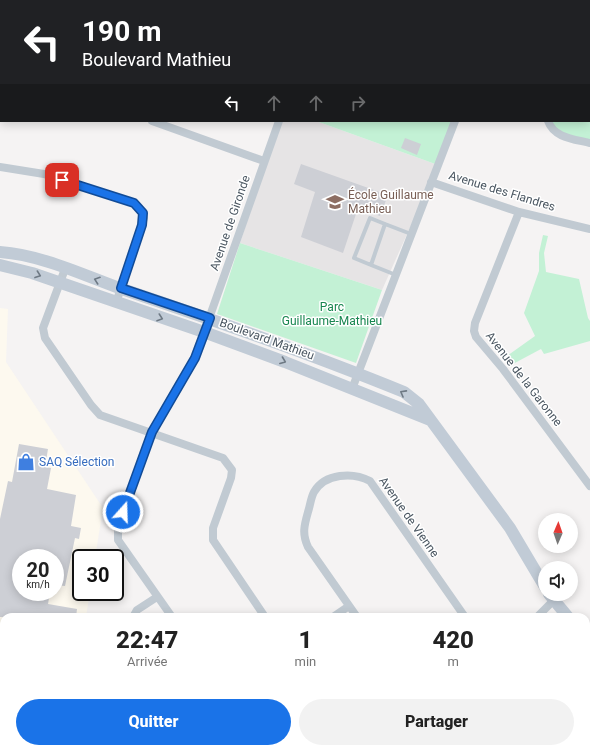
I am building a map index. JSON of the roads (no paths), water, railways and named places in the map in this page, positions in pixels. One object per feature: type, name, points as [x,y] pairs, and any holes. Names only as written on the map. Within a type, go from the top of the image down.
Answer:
[{"type":"street","points":[[155,122],[264,161]]},
{"type":"street","points":[[178,130],[181,122]]},
{"type":"street","name":"Avenue de Gironde","points":[[169,613],[118,540],[118,525],[152,432],[195,358],[279,122]]},
{"type":"street","points":[[352,389],[454,122]]},
{"type":"street","points":[[548,122],[553,131],[557,134],[590,143]]},
{"type":"street","points":[[0,167],[44,174],[134,203],[140,208],[144,218],[116,302]]},
{"type":"street","name":"Avenue des Flandres","points":[[431,182],[519,212],[590,229]]},
{"type":"street","name":"Avenue de la Garonne","points":[[519,212],[476,323],[476,337],[503,369],[590,486]]},
{"type":"street","name":"Boulevard Mathieu","points":[[0,252],[36,259],[210,318],[358,373],[404,392],[419,404],[510,528],[538,575]]},
{"type":"street","name":"Boulevard Mathieu","points":[[0,265],[32,273],[204,332],[285,362],[430,420]]},
{"type":"street","points":[[65,269],[43,328],[45,338],[91,406],[100,415],[223,458],[232,470],[231,478],[213,528],[214,540],[262,613]]},
{"type":"street","name":"Avenue de Vienne","points":[[354,613],[308,548],[303,535],[303,527],[314,492],[319,485],[337,477],[362,477],[370,481],[461,613]]},
{"type":"street","points":[[135,613],[137,610],[157,597]]},
{"type":"street","points":[[539,613],[548,601]]},
{"type":"street","points":[[554,601],[565,613]]},
{"type":"street","points":[[339,613],[349,606]]},
{"type":"lane","points":[[396,275],[354,258],[370,218],[411,234]]},
{"type":"lane","points":[[371,265],[386,224]]},
{"type":"place","name":"École Guillaume Mathieu","points":[[335,202]]},
{"type":"place","name":"SAQ Sélection","points":[[26,462]]},
{"type":"park label","name":"Parc Guillaume-Mathieu","points":[[332,314]]}]
